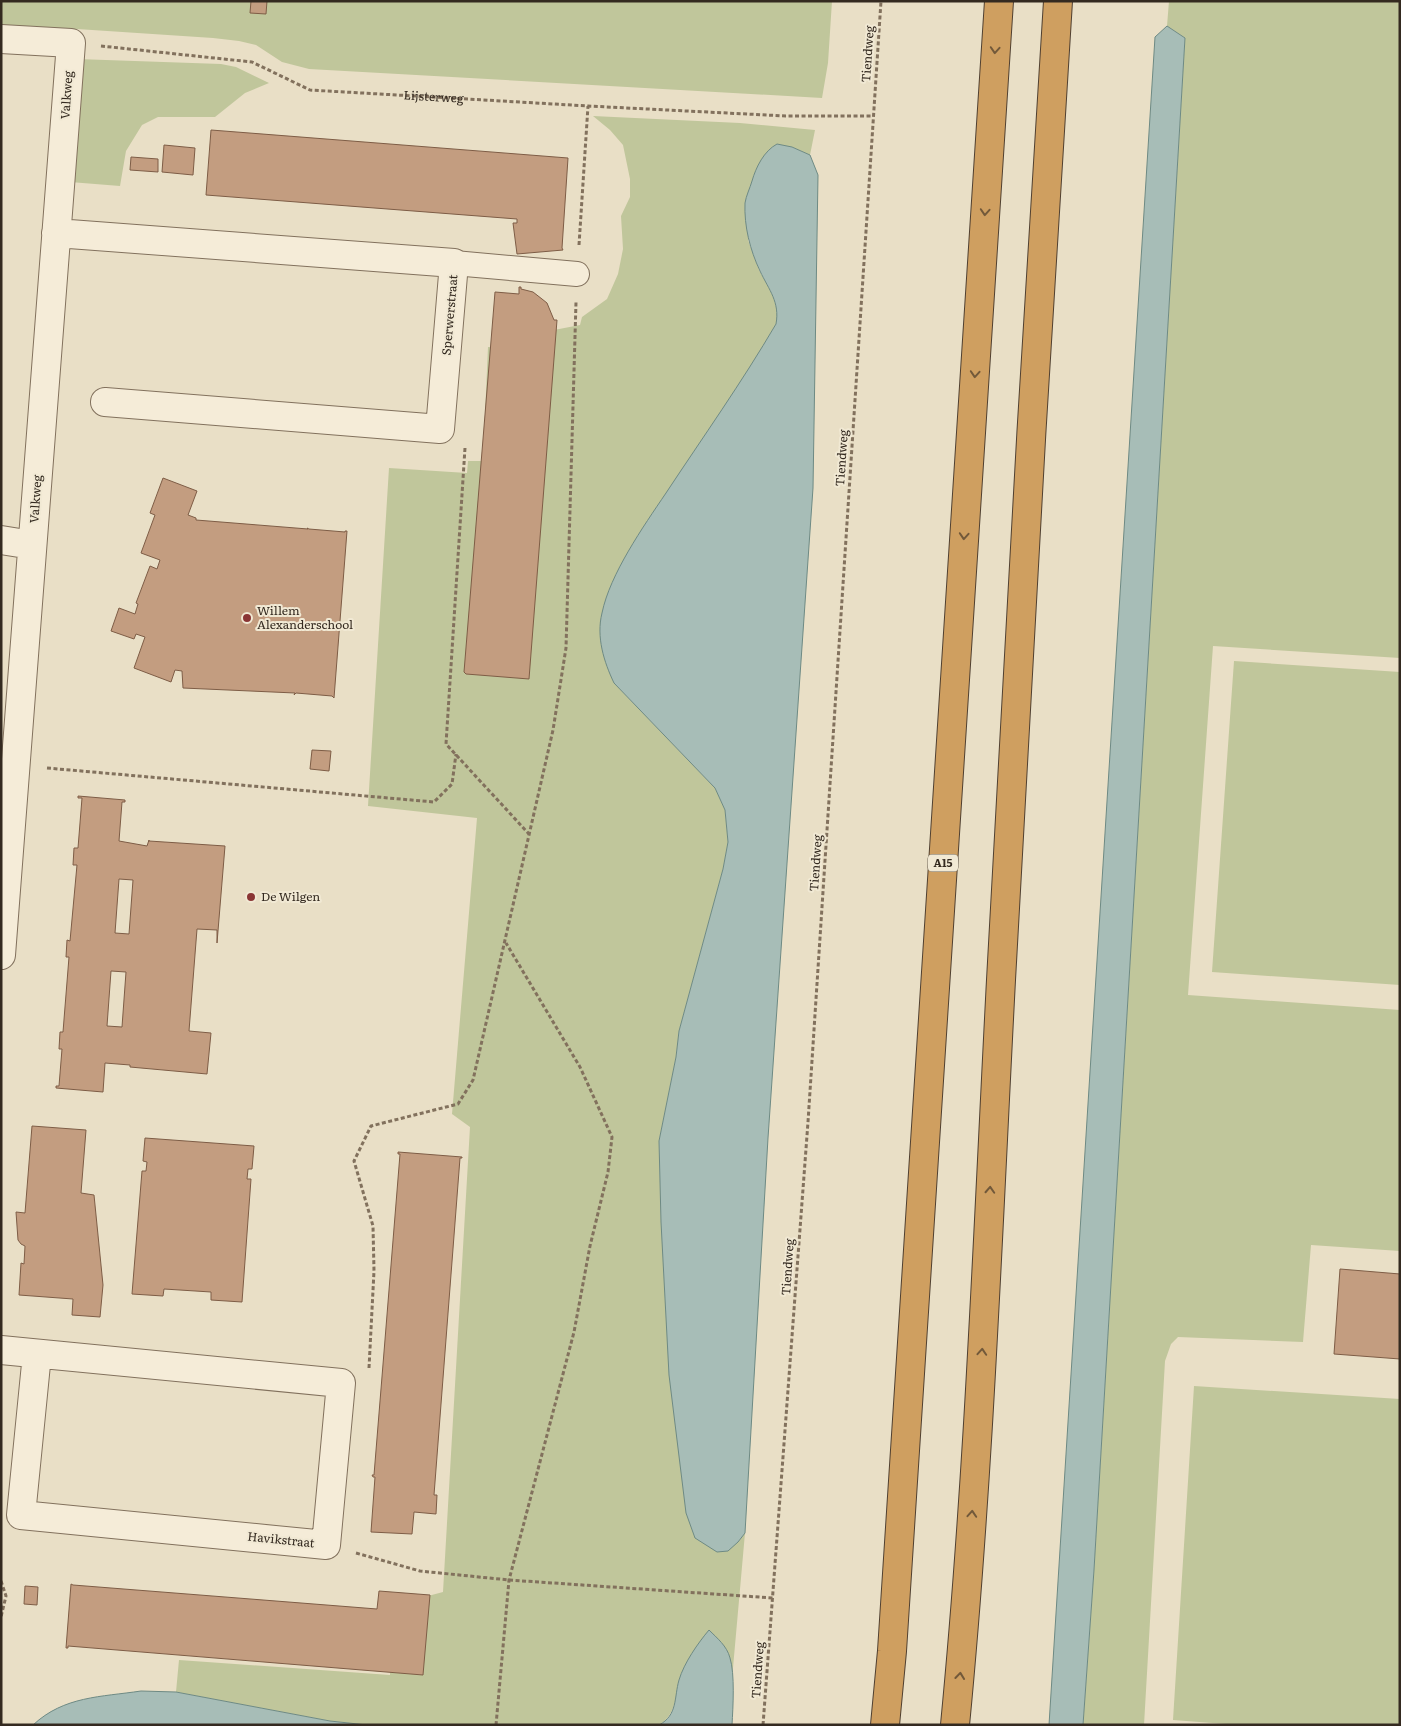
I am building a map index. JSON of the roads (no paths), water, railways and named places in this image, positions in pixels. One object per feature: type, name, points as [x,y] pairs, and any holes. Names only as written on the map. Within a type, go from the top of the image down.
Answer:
[{"type":"highway","name":"A15","points":[[885,1725],[892,1651],[999,1]]},
{"type":"highway","points":[[955,1725],[964,1635],[982,1353],[1032,398],[1058,1]]},
{"type":"street","name":"Valkweg","points":[[1,39],[70,43],[32,545],[8,765],[1,955]]},
{"type":"street","name":"Sperwerstraat","points":[[56,232],[454,263],[440,429],[105,402]]},
{"type":"street","points":[[454,263],[577,274]]},
{"type":"street","points":[[1,540],[32,545]]},
{"type":"street","points":[[1,1350],[36,1354]]},
{"type":"street","name":"Havikstraat","points":[[36,1354],[341,1383],[326,1545],[21,1515],[36,1354]]},
{"type":"water","points":[[1167,26],[1185,38],[1094,1570],[1083,1725],[1049,1725],[1155,37]]},
{"type":"water","points":[[777,144],[792,147],[810,155],[818,175],[813,488],[768,1138],[745,1533],[728,1551],[717,1552],[695,1538],[686,1513],[669,1375],[659,1141],[676,1057],[679,1031],[723,869],[728,842],[725,810],[715,788],[614,683],[604,658],[600,622],[606,598],[628,551],[776,324],[775,303],[753,255],[748,238],[745,203],[758,165],[764,155]]},
{"type":"water","points":[[709,1630],[724,1646],[729,1654],[732,1665],[732,1725],[659,1725],[665,1721],[672,1711],[684,1667]]},
{"type":"water","points":[[141,1691],[176,1692],[330,1721],[367,1725],[33,1725],[45,1715],[70,1703],[84,1699]]},
{"type":"place","name":"Willem Alexanderschool","points":[[247,618]]},
{"type":"place","name":"De Wilgen","points":[[251,897]]}]
